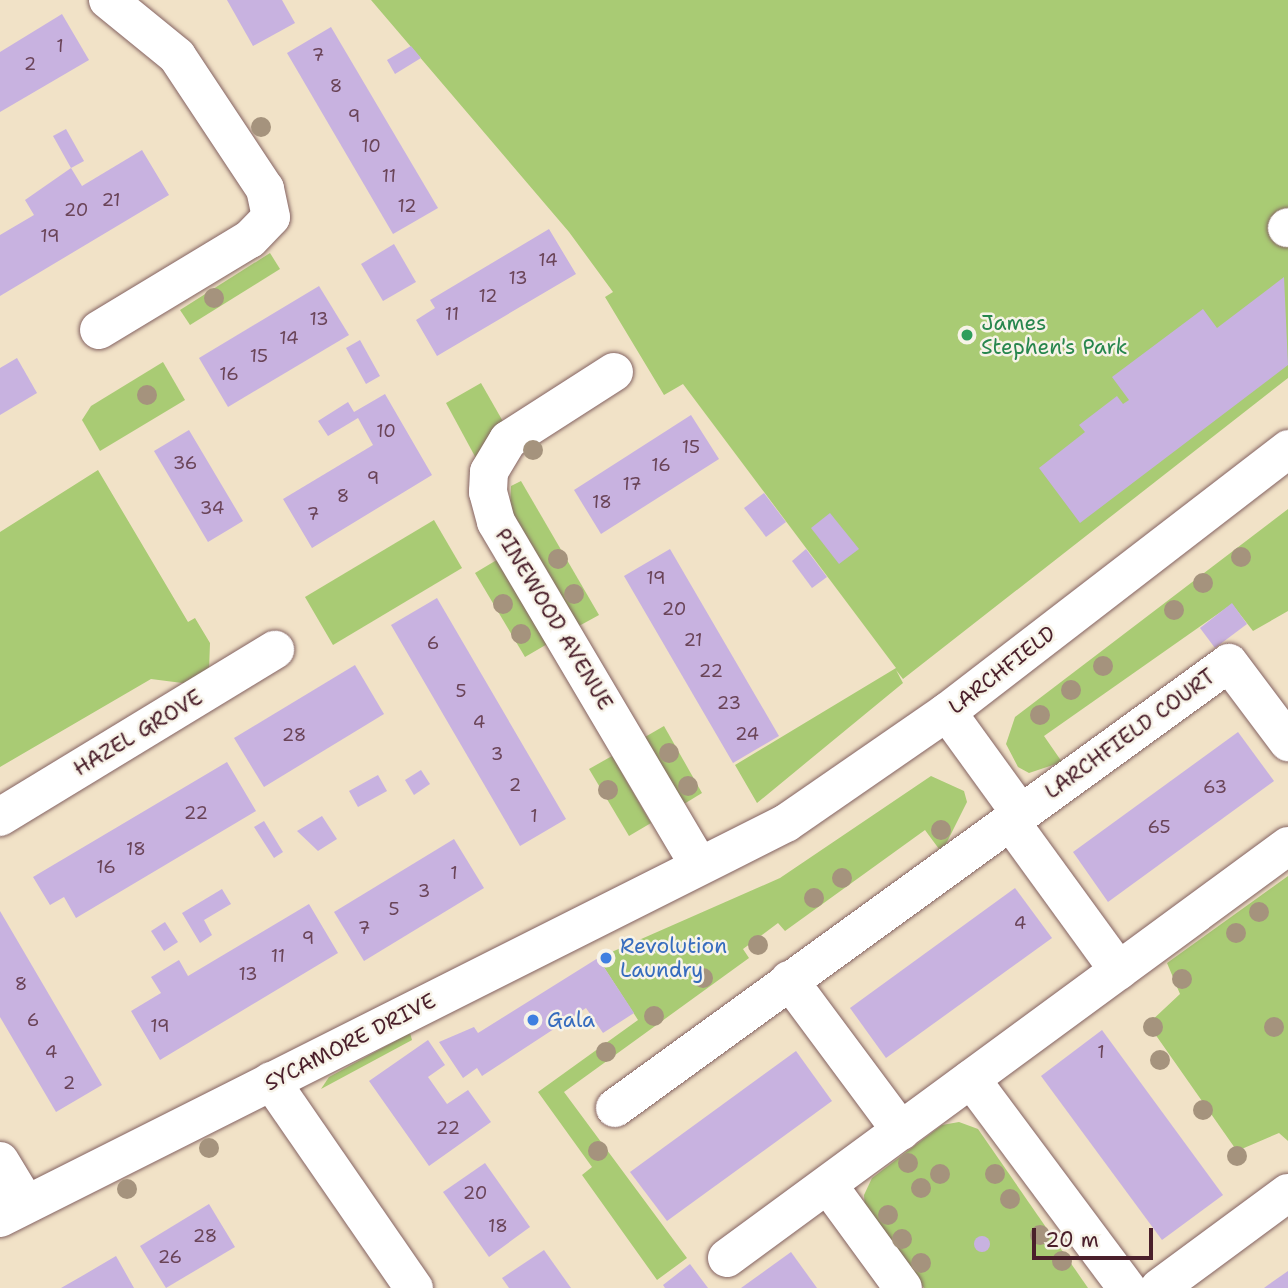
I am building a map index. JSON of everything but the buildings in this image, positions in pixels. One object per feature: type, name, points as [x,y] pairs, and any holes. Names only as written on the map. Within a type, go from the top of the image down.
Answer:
[{"type":"street","points":[[100,330],[250,239],[271,217],[265,189],[177,56],[108,0]]},
{"type":"street","name":"PINEWOOD AVENUE","points":[[614,372],[508,440],[489,472],[488,492],[496,522],[699,865]]},
{"type":"street","name":"LARCHFIELD","points":[[699,865],[786,823],[947,712],[1288,449]]},
{"type":"street","name":"HAZEL GROVE","points":[[0,817],[275,650]]},
{"type":"street","name":"LARCHFIELD COURT","points":[[615,1108],[1229,663],[1288,742]]},
{"type":"street","points":[[947,712],[1119,971]]},
{"type":"street","points":[[727,1258],[1288,846]]},
{"type":"street","name":"SYCAMORE DRIVE","points":[[13,1211],[699,865]]},
{"type":"street","points":[[789,980],[901,1131]]},
{"type":"street","points":[[971,1079],[1127,1288]]},
{"type":"street","points":[[271,1081],[414,1288]]},
{"type":"street","points":[[0,1161],[13,1211]]},
{"type":"street","points":[[828,1185],[903,1288]]},
{"type":"street","points":[[1160,1288],[1287,1194]]},
{"type":"green space","name":"James Stephen's Park","points":[[371,0],[1288,0],[1288,378],[903,679],[896,670],[903,683],[757,803],[735,765],[896,668],[683,384],[664,395],[605,297],[613,292],[569,232]]},
{"type":"green space","points":[[270,253],[280,269],[190,325],[180,310]]},
{"type":"green space","points":[[163,362],[185,400],[100,451],[82,420],[91,406]]},
{"type":"green space","points":[[481,383],[505,425],[478,462],[446,403]]},
{"type":"green space","points":[[98,470],[188,622],[195,618],[210,643],[209,671],[190,684],[151,679],[0,767],[0,532]]},
{"type":"green space","points":[[521,481],[599,615],[579,626],[510,509],[511,486]]},
{"type":"green space","points":[[1288,509],[1288,611],[1253,631],[1232,604],[1044,736],[1062,762],[1029,773],[1018,767],[1006,744],[1015,717]]},
{"type":"green space","points":[[434,520],[462,568],[333,645],[305,597]]},
{"type":"green space","points":[[500,558],[549,643],[525,657],[475,573]]},
{"type":"green space","points":[[664,726],[702,793],[684,804],[645,737]]},
{"type":"green space","points":[[612,756],[651,823],[629,836],[589,769]]},
{"type":"green space","points":[[931,776],[964,791],[967,802],[946,844],[939,849],[925,830],[785,931],[778,923],[743,949],[749,958],[564,1092],[687,1258],[657,1280],[582,1175],[592,1167],[538,1092],[638,1020],[598,958],[780,878]]},
{"type":"green space","points":[[1288,876],[1288,1141],[1279,1133],[1237,1151],[1148,1024],[1180,994],[1167,963]]},
{"type":"green space","points":[[410,1033],[412,1040],[321,1089],[329,1077]]},
{"type":"green space","points":[[959,1122],[978,1129],[1088,1288],[924,1288],[865,1211],[864,1195],[872,1178],[942,1125]]},
{"type":"place","name":"James Stephen's Park","points":[[967,335]]},
{"type":"place","name":"Revolution Laundry","points":[[606,958]]},
{"type":"place","name":"Gala","points":[[533,1020]]}]
